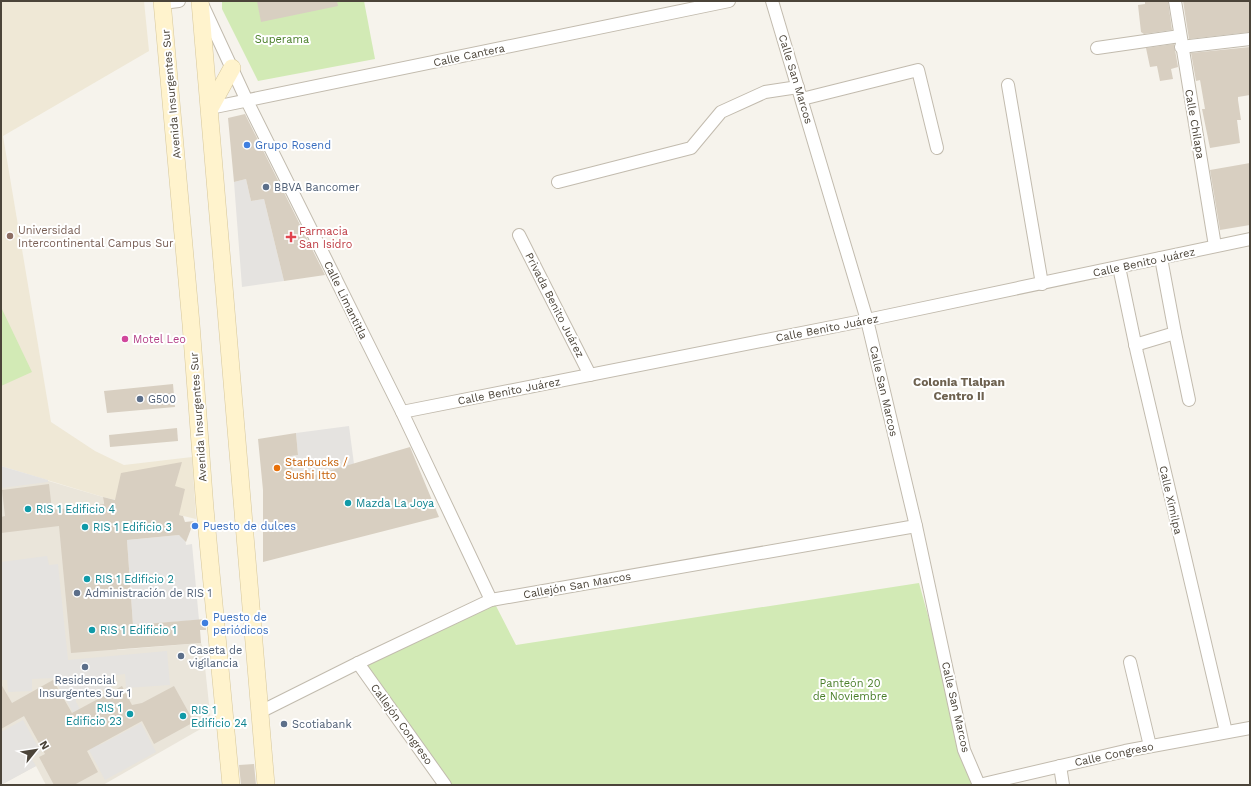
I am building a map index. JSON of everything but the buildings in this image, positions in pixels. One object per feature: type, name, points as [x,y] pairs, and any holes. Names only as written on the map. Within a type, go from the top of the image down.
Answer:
[{"type":"main road","points":[[200,1],[266,785]]},
{"type":"main road","name":"Avenida Insurgentes Sur","points":[[168,2],[204,502],[231,785]]},
{"type":"main road","points":[[210,108],[232,68]]},
{"type":"street","name":"Calle Limantitla","points":[[200,1],[247,100],[402,412],[491,600]]},
{"type":"street","name":"Calle Cantera","points":[[210,108],[729,1]]},
{"type":"street","name":"Calle San Marcos","points":[[772,1],[867,320],[916,526],[964,750],[979,785]]},
{"type":"street","name":"Calle Chilapa","points":[[1175,1],[1215,246]]},
{"type":"street","points":[[1097,48],[1250,39]]},
{"type":"street","points":[[802,99],[918,70],[937,148]]},
{"type":"street","points":[[1008,84],[1042,284]]},
{"type":"street","points":[[558,182],[691,148],[721,112],[765,92],[798,87]]},
{"type":"street","name":"Privada Benito Juárez","points":[[519,235],[590,375]]},
{"type":"street","name":"Calle Benito Juárez","points":[[402,412],[867,320],[1250,239]]},
{"type":"street","points":[[1161,258],[1189,400]]},
{"type":"street","name":"Calle Ximilpa","points":[[1119,267],[1135,345],[1226,732]]},
{"type":"street","points":[[1135,345],[1175,333]]},
{"type":"street","name":"Callejón San Marcos","points":[[260,712],[358,663],[491,600],[916,526]]},
{"type":"street","points":[[1130,662],[1150,746]]},
{"type":"street","name":"Callejón Congreso","points":[[358,663],[446,785]]},
{"type":"street","name":"Calle Congreso","points":[[979,785],[1150,746],[1250,728]]},
{"type":"street","points":[[1060,766],[1063,785]]},
{"type":"shaded area","name":"Universidad Intercontinental Campus Sur","points":[[1,1],[144,1],[149,51],[3,136],[51,422],[95,451],[124,465],[192,457],[196,519],[103,497],[1,466]]},
{"type":"shaded area","points":[[246,179],[251,201],[264,199],[284,281],[242,287],[234,182]]},
{"type":"shaded area","points":[[349,426],[354,464],[294,481],[291,456],[298,455],[296,433]]},
{"type":"shaded area","points":[[1,466],[48,480],[48,482],[1,488]]},
{"type":"shaded area","name":"Residencial Insurgentes Sur 1","points":[[1,467],[103,497],[117,650],[201,643],[203,648],[211,723],[103,785],[46,785],[36,766],[1,785]]},
{"type":"shaded area","points":[[179,535],[185,538],[186,545],[192,544],[199,620],[133,625],[127,540]]},
{"type":"shaded area","name":"Residencial Insurgentes Sur 1","points":[[47,556],[49,565],[58,564],[68,660],[167,651],[170,685],[126,688],[125,674],[110,676],[111,689],[76,691],[76,702],[100,745],[141,723],[156,752],[105,780],[80,733],[75,716],[54,678],[32,679],[32,691],[8,692],[7,680],[1,680],[1,562]]},
{"type":"shaded area","name":"Residencial Insurgentes Sur 1","points":[[23,720],[41,752],[31,758],[36,766],[1,785],[1,732]]},
{"type":"green space","name":"Superama","points":[[222,1],[364,1],[375,59],[258,81],[222,9]]},
{"type":"green space","points":[[1,307],[32,372],[1,386]]},
{"type":"green space","name":"Panteón 20 de Noviembre","points":[[919,583],[975,785],[450,785],[364,666],[495,604],[516,645]]},
{"type":"place","name":"Grupo Rosend","points":[[247,145]]},
{"type":"place","name":"BBVA Bancomer","points":[[266,187]]},
{"type":"place","name":"Universidad Intercontinental Campus Sur","points":[[10,236]]},
{"type":"place","name":"Farmacia San Isidro","points":[[291,237]]},
{"type":"place","name":"Motel Leo","points":[[125,339]]},
{"type":"place","name":"G500","points":[[140,399]]},
{"type":"place","name":"Starbucks / Sushi Itto","points":[[277,468]]},
{"type":"place","name":"Mazda La Joya","points":[[348,503]]},
{"type":"place","name":"RIS 1 Edificio 4","points":[[28,509]]},
{"type":"place","name":"Puesto de dulces","points":[[195,526]]},
{"type":"place","name":"RIS 1 Edificio 3","points":[[85,527]]},
{"type":"place","name":"RIS 1 Edificio 2","points":[[87,579]]},
{"type":"place","name":"Administración de RIS 1","points":[[77,593]]},
{"type":"place","name":"Puesto de periódicos","points":[[205,623]]},
{"type":"place","name":"RIS 1 Edificio 1","points":[[92,630]]},
{"type":"place","name":"Caseta de vigilancia","points":[[181,656]]},
{"type":"place","name":"Residencial Insurgentes Sur 1","points":[[85,667]]},
{"type":"place","name":"RIS 1 Edificio 23","points":[[130,714]]},
{"type":"place","name":"RIS 1 Edificio 24","points":[[183,716]]},
{"type":"place","name":"Scotiabank","points":[[284,724]]},
{"type":"district","name":"Colonia Tlalpan Centro II","points":[[959,389]]}]
